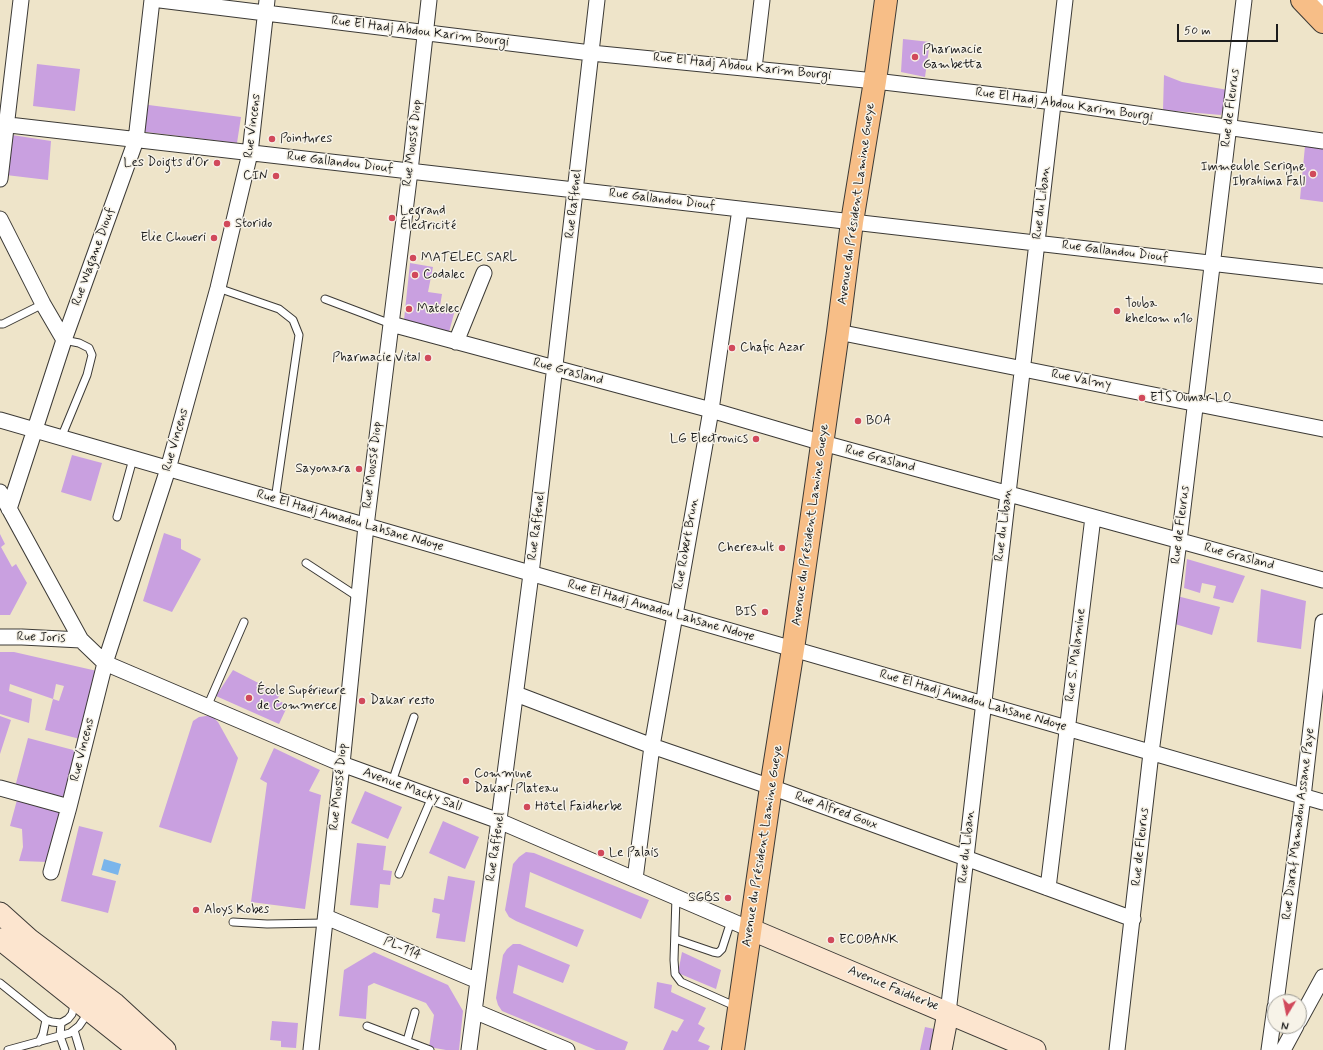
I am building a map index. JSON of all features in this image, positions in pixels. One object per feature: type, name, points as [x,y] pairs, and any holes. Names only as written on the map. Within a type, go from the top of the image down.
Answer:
[{"type":"main road","name":"Avenue du Président Lamine Gueye","points":[[732,1050],[738,1008],[740,925],[771,787],[793,649],[823,443],[852,222],[875,81],[886,0]]},
{"type":"main road","points":[[1302,0],[1323,22]]},
{"type":"street","points":[[0,179],[3,125],[21,0]]},
{"type":"street","name":"Rue Wagane Diouf","points":[[9,509],[64,340],[136,140],[152,0]]},
{"type":"street","name":"Rue El Hadj Abdou Karim Bourgi","points":[[160,0],[266,7],[425,33],[591,53],[754,68],[1054,102],[1323,141]]},
{"type":"street","name":"Rue Moussé Diop","points":[[311,1050],[366,526],[410,171],[429,0]]},
{"type":"street","name":"Rue Raffenel","points":[[469,1050],[531,574],[597,0]]},
{"type":"street","points":[[754,68],[762,0]]},
{"type":"street","name":"Rue du Liban","points":[[942,1050],[948,1013],[1066,0]]},
{"type":"street","name":"Rue de Fleurus","points":[[1118,1050],[1151,753],[1196,403],[1244,0]]},
{"type":"street","points":[[1316,0],[1323,1]]},
{"type":"street","name":"Rue Vincens","points":[[51,872],[69,807],[105,662],[168,469],[218,288],[250,153],[266,7]]},
{"type":"street","name":"Rue Gallandou Diouf","points":[[3,125],[1323,276]]},
{"type":"street","name":"Rue Robert Brun","points":[[635,879],[652,746],[711,410],[740,209]]},
{"type":"street","points":[[0,220],[43,304],[64,340]]},
{"type":"street","points":[[456,342],[484,273]]},
{"type":"street","name":"Rue Grasland","points":[[391,324],[711,410],[823,443],[1323,580]]},
{"type":"street","name":"Rue Valmy","points":[[838,332],[1323,429]]},
{"type":"street","name":"Rue El Hadj Amadou Lahsane Ndoye","points":[[0,420],[1323,802]]},
{"type":"street","name":"Avenue Macky Sall","points":[[0,492],[82,640],[105,662],[342,764],[500,821],[740,925]]},
{"type":"street","name":"Rue S. Malamine","points":[[1048,888],[1066,728],[1093,517]]},
{"type":"street","name":"Rue Diaraf Mamadou Assane Paye","points":[[1277,994],[1303,797],[1323,622]]},
{"type":"street","name":"Rue Joris","points":[[0,637],[82,640]]},
{"type":"street","name":"Rue Alfred Goux","points":[[516,694],[652,746],[771,787],[1133,919]]},
{"type":"street","points":[[0,788],[69,807]]},
{"type":"street","points":[[0,913],[30,940],[115,1004],[166,1050]]},
{"type":"street","name":"PL-114","points":[[325,920],[478,981]]},
{"type":"street","name":"Avenue Faidherbe","points":[[740,925],[1036,1050]]},
{"type":"street","points":[[0,939],[140,1050]]},
{"type":"street","points":[[1307,1006],[1323,977]]},
{"type":"street","points":[[474,1011],[567,1050]]},
{"type":"street","points":[[1269,1050],[1271,1034]]},
{"type":"street","points":[[1283,1050],[1292,1034]]},
{"type":"lane","points":[[218,288],[279,309],[293,320],[299,335],[275,500]]},
{"type":"lane","points":[[325,300],[391,324]]},
{"type":"lane","points":[[0,324],[43,304]]},
{"type":"lane","points":[[61,438],[87,375],[92,355],[89,348],[79,343],[64,340]]},
{"type":"lane","points":[[117,517],[133,458]]},
{"type":"lane","points":[[306,563],[359,598]]},
{"type":"lane","points":[[207,706],[244,622]]},
{"type":"lane","points":[[392,782],[414,717]]},
{"type":"lane","points":[[399,874],[432,797]]},
{"type":"lane","points":[[676,897],[675,974],[680,982],[738,1008]]},
{"type":"lane","points":[[233,922],[267,924],[325,920]]},
{"type":"lane","points":[[675,939],[718,953],[740,925]]},
{"type":"lane","points":[[0,983],[46,1020],[52,1022],[60,1023],[68,1019],[82,1005]]},
{"type":"lane","points":[[8,1050],[70,1033],[79,1026],[82,1005]]},
{"type":"lane","points":[[408,1041],[415,1012]]},
{"type":"lane","points":[[39,1042],[43,1034],[46,1020]]},
{"type":"lane","points":[[60,1023],[60,1036],[65,1050]]},
{"type":"lane","points":[[367,1026],[430,1050]]},
{"type":"lane","points":[[74,1030],[80,1050]]},
{"type":"water","points":[[104,859],[121,864],[118,875],[101,870]]},
{"type":"building","name":"Pharmacie Gambetta","points":[[903,39],[930,42],[925,77],[901,72]]},
{"type":"building","points":[[37,64],[80,69],[75,111],[33,106]]},
{"type":"building","points":[[1164,75],[1182,82],[1228,90],[1221,115],[1163,110]]},
{"type":"building","points":[[141,104],[241,117],[237,143],[138,131]]},
{"type":"building","points":[[12,135],[51,141],[48,180],[6,175]]},
{"type":"building","name":"Immeuble Serigne Ibrahima Fall","points":[[1305,146],[1323,148],[1323,202],[1300,199]]},
{"type":"building","points":[[410,263],[433,267],[428,292],[442,294],[440,306],[455,310],[449,332],[404,320]]},
{"type":"building","points":[[72,455],[102,463],[91,501],[61,492]]},
{"type":"building","points":[[164,533],[181,539],[181,549],[201,559],[172,612],[143,601]]},
{"type":"building","points":[[0,534],[5,544],[1,547],[12,567],[16,564],[27,583],[10,615],[0,615]]},
{"type":"building","points":[[1187,559],[1245,576],[1233,603],[1213,598],[1216,586],[1202,583],[1200,593],[1184,588]]},
{"type":"building","points":[[1261,589],[1306,601],[1301,649],[1257,642]]},
{"type":"building","points":[[1177,596],[1220,607],[1212,635],[1175,624]]},
{"type":"building","points":[[0,652],[14,652],[97,671],[80,739],[45,730],[53,699],[10,684],[9,691],[32,699],[29,723],[0,714]],"holes":[[[56,684],[64,686],[59,701],[53,699]]]},
{"type":"building","name":"École Supérieure de Commerce","points":[[233,670],[280,694],[277,700],[288,705],[279,724],[216,696]]},
{"type":"building","points":[[0,716],[11,720],[0,754]]},
{"type":"building","points":[[212,716],[218,722],[238,758],[211,843],[159,827],[193,721],[199,717]]},
{"type":"building","points":[[28,738],[77,751],[64,800],[15,787]]},
{"type":"building","points":[[274,748],[320,770],[309,791],[321,795],[305,909],[251,902],[267,783],[260,779]]},
{"type":"building","points":[[365,791],[402,807],[388,839],[351,823]]},
{"type":"building","points":[[17,800],[61,812],[48,862],[19,861],[23,847],[22,829],[10,826]]},
{"type":"building","points":[[443,821],[479,837],[465,869],[429,853]]},
{"type":"building","points":[[79,826],[103,832],[92,875],[116,881],[108,913],[61,901]]},
{"type":"building","points":[[357,843],[386,846],[383,870],[392,871],[390,885],[380,884],[378,908],[350,905]]},
{"type":"building","points":[[526,852],[534,853],[649,900],[641,919],[530,872],[525,907],[584,930],[577,947],[509,917],[505,910],[513,864]]},
{"type":"building","points":[[448,876],[475,881],[465,942],[436,938],[440,914],[432,912],[434,898],[444,900]]},
{"type":"building","points":[[513,944],[520,944],[570,965],[563,983],[518,965],[513,993],[628,1042],[625,1050],[596,1050],[502,1011],[496,998],[503,955]]},
{"type":"building","points":[[374,952],[448,985],[463,1011],[459,1050],[446,1050],[429,1047],[434,1015],[426,1003],[374,983],[368,986],[366,1019],[339,1016],[344,970]]},
{"type":"building","points":[[682,952],[721,970],[716,989],[678,973]]},
{"type":"building","points":[[657,982],[672,985],[671,992],[706,1008],[698,1024],[705,1028],[698,1041],[710,1046],[708,1050],[663,1050],[672,1030],[677,1032],[684,1020],[654,1008]]},
{"type":"building","points":[[272,1021],[298,1023],[296,1048],[281,1047],[281,1041],[270,1040]]},
{"type":"building","points":[[925,1027],[939,1030],[934,1050],[920,1050]]},
{"type":"place","name":"Pharmacie Gambetta","points":[[915,57]]},
{"type":"place","name":"Pointures","points":[[272,139]]},
{"type":"place","name":"Les Doigts d'Or","points":[[217,163]]},
{"type":"place","name":"Immeuble Serigne Ibrahima Fall","points":[[1313,174]]},
{"type":"place","name":"CIN","points":[[276,176]]},
{"type":"place","name":"Legrand Électricité","points":[[392,218]]},
{"type":"place","name":"Storido","points":[[227,224]]},
{"type":"place","name":"Elie Choueri","points":[[214,238]]},
{"type":"place","name":"MATELEC SARL","points":[[413,258]]},
{"type":"place","name":"Codalec","points":[[415,275]]},
{"type":"place","name":"Matelec","points":[[409,309]]},
{"type":"place","name":"Touba khelcom n16","points":[[1117,311]]},
{"type":"place","name":"Chafic Azar","points":[[732,348]]},
{"type":"place","name":"Pharmacie Vital","points":[[428,358]]},
{"type":"place","name":"ETS Oumar LO","points":[[1142,398]]},
{"type":"place","name":"BOA","points":[[858,421]]},
{"type":"place","name":"LG Electronics","points":[[756,439]]},
{"type":"place","name":"Sayonara","points":[[359,469]]},
{"type":"place","name":"Chereault","points":[[782,548]]},
{"type":"place","name":"BIS","points":[[765,612]]},
{"type":"place","name":"École Supérieure de Commerce","points":[[249,698]]},
{"type":"place","name":"Dakar resto","points":[[362,701]]},
{"type":"place","name":"Commune Dakar-Plateau","points":[[466,781]]},
{"type":"place","name":"Hôtel Faidherbe","points":[[527,807]]},
{"type":"place","name":"Le Palais","points":[[601,853]]},
{"type":"place","name":"SGBS","points":[[728,898]]},
{"type":"place","name":"Aloys Kobes","points":[[196,910]]},
{"type":"place","name":"ECOBANK","points":[[831,940]]}]
